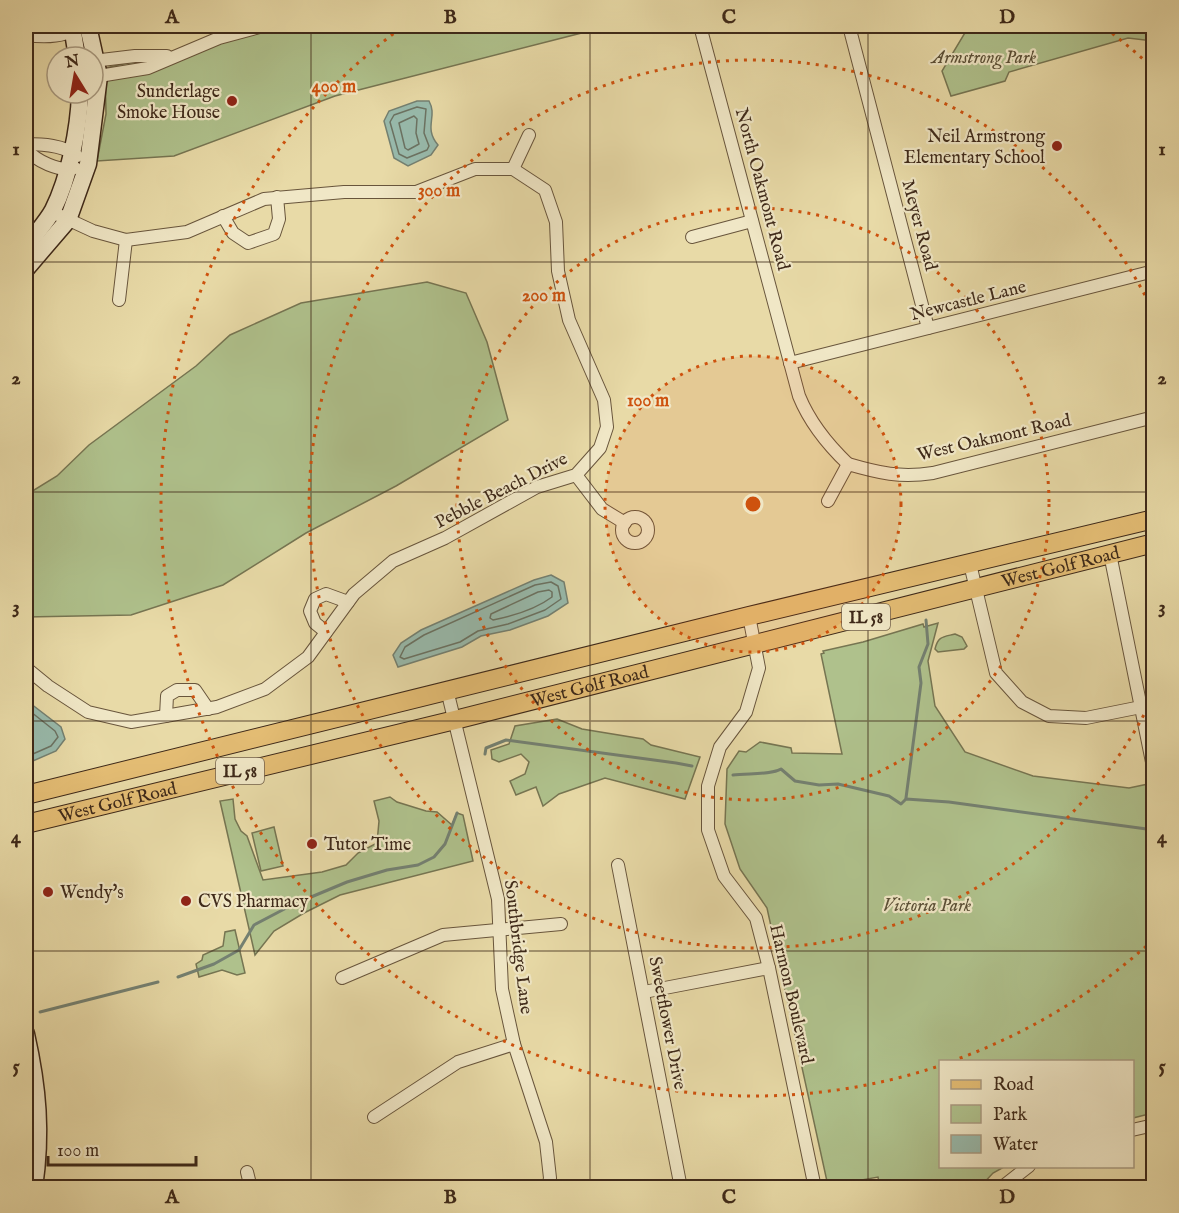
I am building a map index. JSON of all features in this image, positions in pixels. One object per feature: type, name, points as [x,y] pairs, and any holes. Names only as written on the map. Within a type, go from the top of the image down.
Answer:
[{"type":"main road","name":"West Golf Road","points":[[26,795],[749,616],[1154,519]]},
{"type":"main road","name":"West Golf Road","points":[[26,824],[455,720],[1154,543]]},
{"type":"street","points":[[26,30],[36,26]]},
{"type":"street","points":[[105,69],[148,68],[171,56],[219,38],[263,26]]},
{"type":"street","name":"North Oakmont Road","points":[[700,26],[800,396],[824,440],[848,464]]},
{"type":"street","name":"Meyer Road","points":[[849,26],[928,328]]},
{"type":"street","points":[[26,35],[43,37],[78,27]]},
{"type":"street","points":[[77,45],[78,27]]},
{"type":"street","points":[[78,27],[85,45]]},
{"type":"street","points":[[26,247],[52,212],[62,190],[79,105]]},
{"type":"street","points":[[26,269],[68,220],[87,164],[92,105]]},
{"type":"street","points":[[52,212],[93,231],[126,240],[187,232],[264,199],[344,192],[416,192],[475,169],[513,169],[529,135]]},
{"type":"street","points":[[26,144],[40,144],[71,151],[87,164]]},
{"type":"street","points":[[26,149],[33,158],[67,170],[87,164]]},
{"type":"street","name":"Pebble Beach Drive","points":[[26,668],[48,686],[88,712],[131,722],[217,707],[265,688],[308,657],[354,594],[393,561],[445,538],[537,487],[576,475],[600,448],[607,427],[604,400],[569,320],[558,271],[556,222],[545,190],[513,169]]},
{"type":"street","points":[[223,216],[233,233],[248,243],[274,234],[279,219],[277,197]]},
{"type":"street","points":[[692,237],[752,221]]},
{"type":"street","points":[[119,300],[126,240]]},
{"type":"street","name":"Newcastle Lane","points":[[790,363],[1154,271]]},
{"type":"street","name":"West Oakmont Road","points":[[848,464],[883,475],[933,473],[1154,417]]},
{"type":"street","points":[[828,501],[848,464]]},
{"type":"street","points":[[576,475],[602,509],[625,523]]},
{"type":"street","points":[[1110,554],[1154,772]]},
{"type":"street","points":[[970,564],[996,673],[1022,702],[1049,716],[1086,718],[1141,707]]},
{"type":"street","points":[[326,632],[315,623],[310,611],[315,599],[327,594],[348,602]]},
{"type":"street","name":"Harmon Boulevard","points":[[749,616],[759,668],[746,712],[720,747],[708,786],[708,830],[724,876],[756,918],[769,968],[815,1188]]},
{"type":"street","points":[[166,716],[167,696],[177,690],[195,690],[208,709]]},
{"type":"street","name":"Southbridge Lane","points":[[447,690],[498,899],[502,989],[514,1044],[546,1142],[550,1178],[548,1188]]},
{"type":"street","name":"Sweetflower Drive","points":[[618,865],[681,1188]]},
{"type":"street","points":[[342,978],[443,934],[561,924]]},
{"type":"street","points":[[644,992],[769,968]]},
{"type":"street","points":[[26,1034],[35,1075],[32,1134],[34,1188]]},
{"type":"street","points":[[374,1117],[458,1062],[514,1044]]},
{"type":"street","points":[[1134,1130],[1154,1125]]},
{"type":"street","points":[[1001,1188],[1028,1168]]},
{"type":"street","points":[[247,1172],[251,1188]]},
{"type":"green space","points":[[290,26],[605,27],[335,96],[174,156],[97,161],[106,114],[105,68]]},
{"type":"green space","name":"Armstrong Park","points":[[969,26],[1153,26],[1153,41],[1128,38],[1009,72],[1005,81],[951,96],[942,71]]},
{"type":"green space","points":[[427,282],[466,293],[487,342],[508,420],[396,486],[306,533],[223,585],[131,615],[26,617],[26,495],[57,476],[89,445],[196,366],[230,335],[301,303]]},
{"type":"green space","name":"Victoria Park","points":[[938,623],[928,661],[935,706],[965,752],[1033,776],[1129,788],[1153,783],[1153,1113],[1134,1118],[1134,1060],[939,1060],[939,1168],[1002,1168],[993,1173],[980,1187],[880,1187],[878,1177],[828,1186],[767,908],[740,869],[725,824],[727,769],[739,751],[746,752],[760,742],[791,748],[792,753],[842,754],[821,654],[824,653],[823,651],[923,624],[924,627]]},
{"type":"green space","points":[[955,634],[962,637],[967,646],[964,649],[938,652],[935,649],[939,639]]},
{"type":"green space","points":[[557,719],[582,729],[643,739],[651,745],[700,757],[685,799],[605,778],[559,794],[543,806],[536,787],[516,795],[510,781],[525,774],[529,762],[521,754],[499,762],[492,759],[491,750],[509,744],[515,726]]},
{"type":"green space","points":[[390,797],[397,802],[437,812],[452,825],[457,813],[463,815],[473,861],[340,895],[274,931],[255,955],[220,801],[233,799],[235,819],[241,831],[247,836],[263,880],[322,872],[346,865],[358,853],[377,843],[379,821],[374,801]]},
{"type":"green space","points":[[274,827],[283,866],[261,871],[252,833]]},
{"type":"green space","points":[[235,930],[245,973],[237,975],[222,970],[199,977],[196,964],[202,960],[203,955],[223,946],[225,932]]},
{"type":"water","points":[[417,101],[429,101],[432,112],[432,133],[438,145],[431,155],[408,166],[394,158],[384,121],[389,111]]},
{"type":"water","points":[[551,575],[564,582],[568,603],[548,616],[510,630],[481,636],[462,647],[398,667],[393,655],[401,643],[421,630],[534,580]]},
{"type":"water","points":[[26,700],[61,727],[65,739],[56,751],[26,764]]},
{"type":"waterway","points":[[906,798],[921,683],[919,667],[928,644],[926,620]]},
{"type":"waterway","points":[[485,754],[486,748],[506,740],[692,766]]},
{"type":"waterway","points":[[733,775],[765,773],[781,769],[795,781],[819,785],[838,784],[889,796],[901,804],[906,799],[949,802],[1154,830]]},
{"type":"waterway","points":[[178,977],[214,964],[239,950],[254,925],[292,905],[347,882],[387,870],[418,865],[434,857],[445,844],[457,813]]},
{"type":"waterway","points":[[40,1012],[158,982]]},
{"type":"place","name":"Sunderlage Smoke House","points":[[232,101]]},
{"type":"place","name":"Neil Armstrong Elementary School","points":[[1057,146]]},
{"type":"place","name":"Tutor Time","points":[[312,844]]},
{"type":"place","name":"Wendy's","points":[[48,892]]},
{"type":"place","name":"CVS Pharmacy","points":[[186,901]]}]
